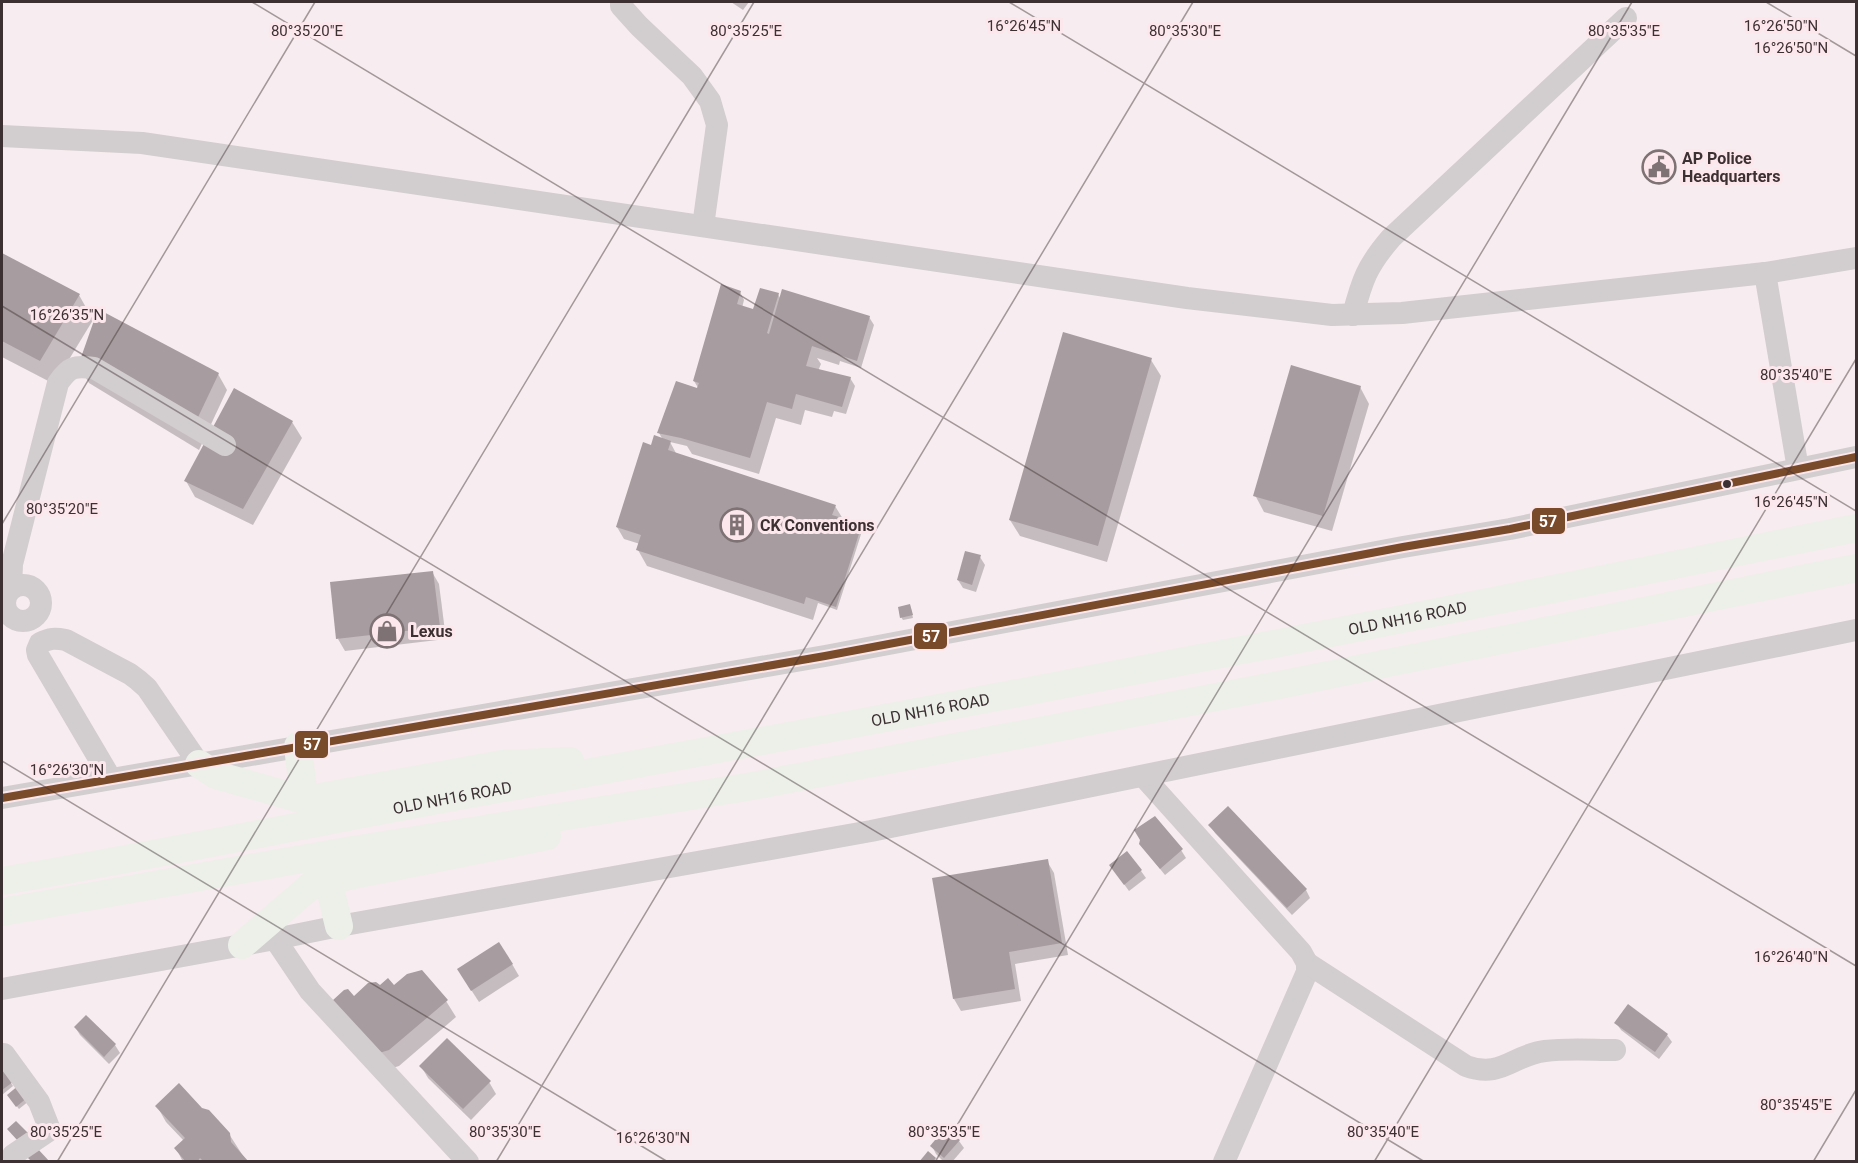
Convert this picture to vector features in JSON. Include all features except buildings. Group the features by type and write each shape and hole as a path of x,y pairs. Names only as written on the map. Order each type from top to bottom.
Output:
{"main road":[{"name":"OLD NH16 ROAD","path":"2,881 133,859 481,792 1260,648 1857,528"},
{"name":"OLD NH16 ROAD","path":"2,912 347,851 747,787 1288,683 1857,568"},
{"path":"298,746 304,800"},
{"path":"199,764 216,775 304,800 502,764 693,754"},
{"path":"242,945 314,883 526,842 747,787"},
{"path":"328,880 339,926"}],"street":[{"path":"621,2 621,6 639,26 693,75 710,101 717,125 703,226"},
{"path":"1353,315 1362,279 1376,255 1390,238 1626,18"},
{"path":"2,136 142,143 1187,298 1332,315 1402,313 1765,273 1857,258"},
{"path":"1765,273 1798,470"},
{"path":"111,779 38,655 40,643 28,621 37,614 39,594 33,588 25,585 11,589 14,552 58,383 67,370 78,366 94,368 225,445"},
{"path":"2,798 836,654 1403,547 1510,529 1857,458"},
{"path":"2,989 871,831 1857,630"},
{"path":"40,643 55,638 66,640 130,674 147,688 199,764"},
{"path":"1143,776 1301,952 1307,963 1466,1066 1478,1071 1491,1071 1529,1055 1545,1051 1615,1050"},
{"path":"274,939 310,991 468,1161"},
{"path":"1224,1161 1307,972 1307,963"},
{"path":"4,1054 39,1102 50,1130 11,1153"}],"transit line":[{"name":"57","path":"2,798 825,656 1403,547 1510,529 1856,457"}],"place":[{"name":"AP Police Headquarters","path":"1659,167"},
{"name":"CK Conventions","path":"737,525"},
{"name":"Lexus","path":"387,631"}]}
